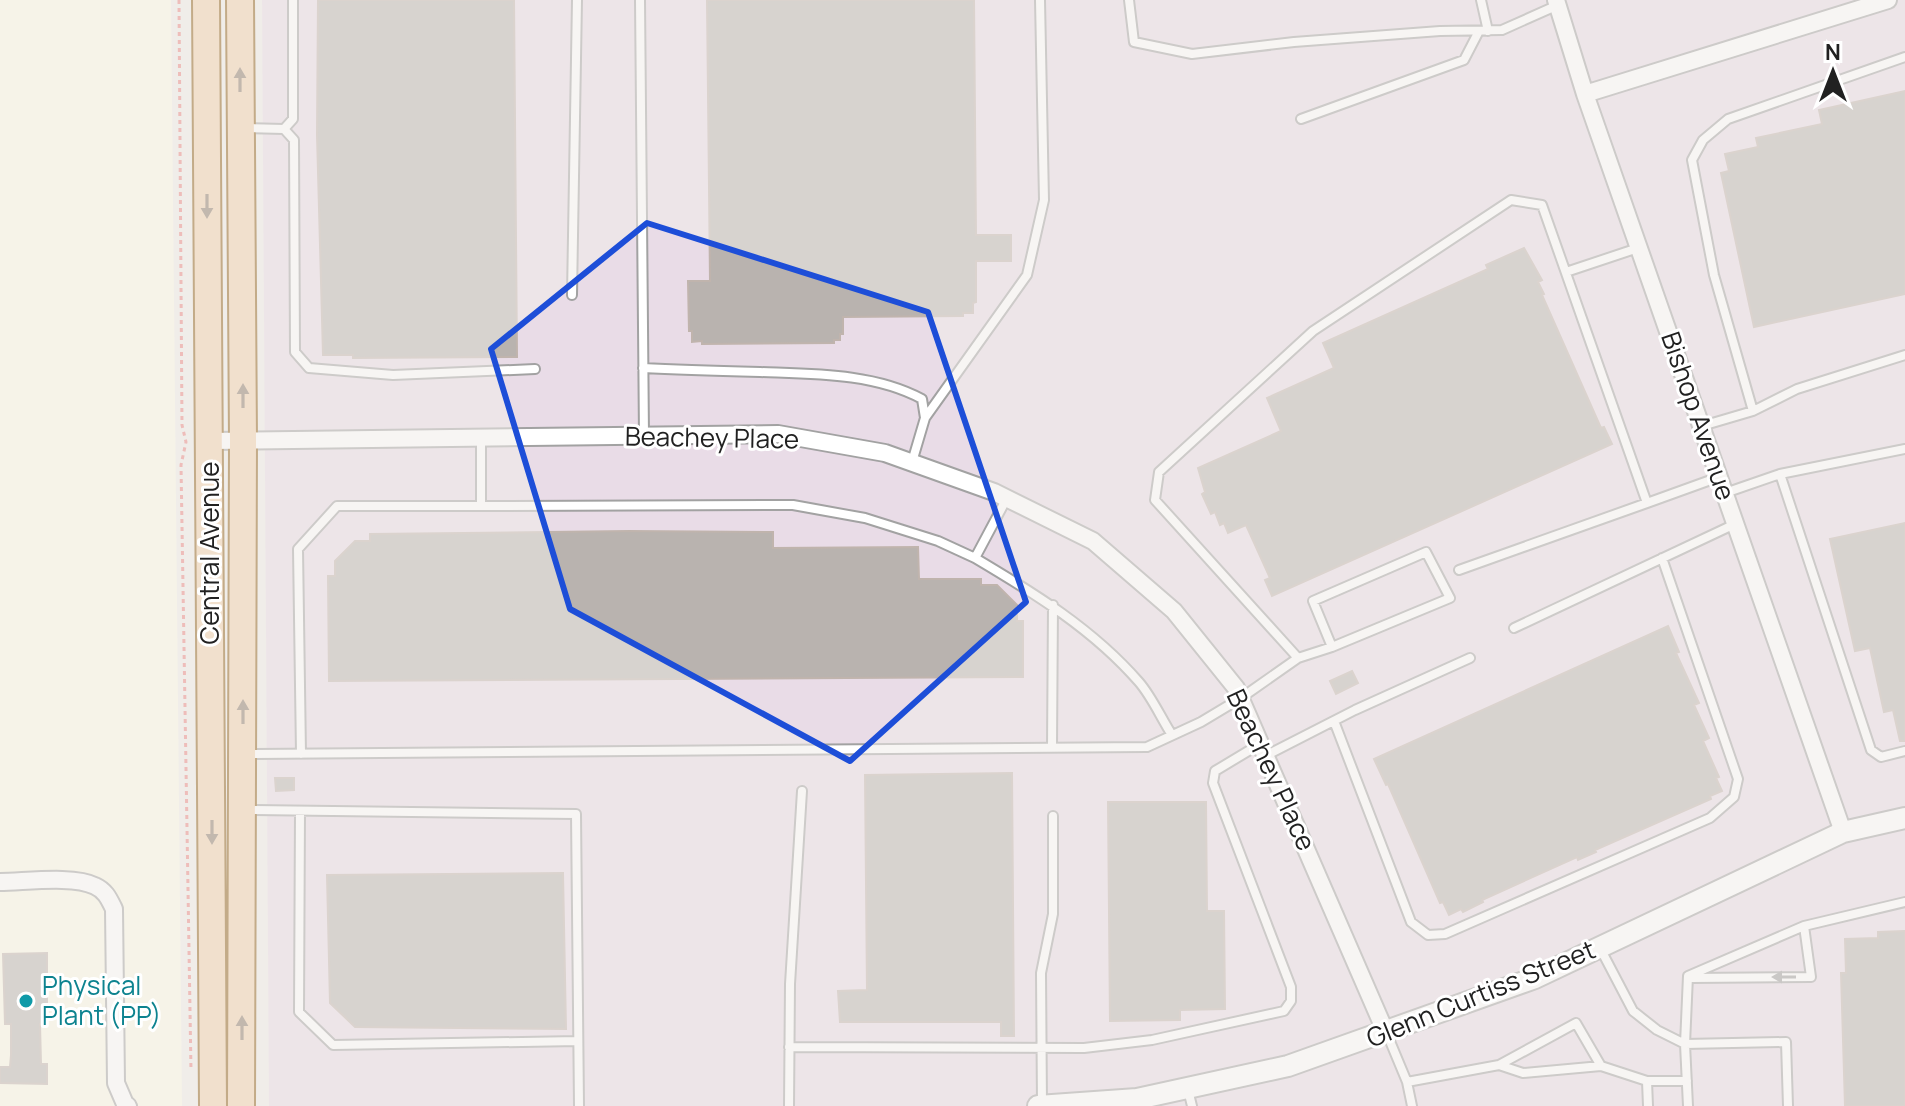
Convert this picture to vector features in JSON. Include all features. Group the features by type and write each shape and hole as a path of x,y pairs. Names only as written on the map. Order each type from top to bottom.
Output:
{"main road":[{"name":"Central Avenue","path":"206,0 213,1106"},
{"name":"Central Avenue","path":"240,0 243,441 241,1106"},
{"path":"207,128 241,128"},
{"path":"211,754 243,754"}],"street":[{"path":"1585,94 1888,0"},
{"name":"Bishop Avenue","path":"1557,2 1585,94 1843,832"},
{"name":"Beachey Place","path":"209,441 778,434 885,453 1007,498 1093,541 1174,611 1236,688 1386,1033"},
{"name":"Glenn Curtiss Street","path":"1040,1106 1190,1098 1288,1066 1535,978 1843,832 1905,818"},
{"path":"0,882 69,881 92,884 108,895 114,909 116,1083 128,1106"}],"lane":[{"path":"284,129 293,119 293,0"},
{"path":"572,295 577,0"},
{"path":"640,0 644,435"},
{"path":"912,463 925,418 1027,275 1044,200 1040,0"},
{"path":"1129,0 1134,42 1192,54 1294,42 1502,30 1557,2"},
{"path":"1301,119 1464,60 1483,31 1481,0"},
{"path":"1753,411 1714,275 1692,160 1703,140 1728,119 1905,57"},
{"path":"241,128 284,129 294,140 295,352 309,368 393,375 535,369"},
{"path":"1298,658 1155,500 1159,472 1313,331 1511,200 1542,205 1647,503"},
{"path":"1566,272 1639,247"},
{"path":"1702,426 1753,411 1797,389 1905,355"},
{"path":"643,368 820,374 872,382 906,390 922,399 925,418"},
{"path":"481,438 481,506"},
{"path":"1459,570 1647,503 1905,449"},
{"path":"1780,474 1871,750 1881,757 1905,751"},
{"path":"975,558 1007,498"},
{"path":"301,754 298,549 337,506 793,505 865,518 938,541 975,558 1053,605 1092,636 1140,683 1172,735"},
{"path":"1514,628 1736,524"},
{"path":"243,754 1147,747 1201,722 1298,658 1332,647 1450,598 1426,552 1313,601 1332,647"},
{"path":"1334,721 1411,922 1428,935 1445,934 1710,818 1734,797 1738,779 1662,558"},
{"path":"1052,747 1053,605"},
{"path":"789,1047 1084,1048 1152,1040 1284,1011 1291,1001 1291,987 1213,783 1215,771 1334,721 1470,658"},
{"path":"789,1106 790,984 802,791"},
{"path":"243,810 576,814 579,1106"},
{"path":"300,811 299,1012 333,1045 578,1041"},
{"path":"1040,1106 1041,973 1053,914 1053,816"},
{"path":"1688,978 1804,926 1905,902"},
{"path":"1688,978 1811,977 1804,926"},
{"path":"1600,947 1633,1011 1657,1030 1685,1044 1786,1042 1788,1106"},
{"path":"1688,978 1685,1044 1688,1106"},
{"path":"1407,1082 1499,1065 1576,1023 1601,1066"},
{"path":"1386,1033 1407,1082 1412,1106"},
{"path":"1499,1065 1523,1073 1601,1066 1647,1081 1687,1081"},
{"path":"1647,1081 1648,1106"}],"path":[{"path":"179,0 182,425 186,442 181,465 191,1083"}],"highlighted area":[{"path":"647,223 928,312 1026,602 850,761 570,609 491,349"}],"shaded area":[{"path":"0,0 171,0 182,1106 0,1106"},
{"path":"262,0 1905,0 1905,1106 269,1106"}],"building":[{"path":"318,0 514,0 517,357 353,358 353,355 323,355 317,135"},
{"path":"707,0 974,0 976,235 1011,235 1011,261 976,261 973,313 963,313 963,316 843,317 843,334 834,343 692,342 688,281 710,281"},
{"path":"1905,91 1905,294 1754,327 1721,173 1729,171 1725,154 1758,147 1756,138 1822,124 1819,110"},
{"path":"1524,248 1542,280 1538,282 1542,295 1601,428 1604,427 1612,444 1272,596 1265,580 1270,578 1246,525 1228,533 1224,523 1220,525 1202,494 1205,492 1198,468 1281,431 1267,398 1334,368 1323,343 1488,269 1486,265"},
{"path":"1905,523 1905,741 1900,741 1893,710 1884,712 1870,648 1855,651 1830,539"},
{"path":"773,532 773,548 918,547 919,579 981,579 981,585 997,585 1017,605 1017,621 1023,621 1023,677 329,681 328,576 335,576 335,561 355,541 370,541 370,534"},
{"path":"1668,626 1679,652 1676,653 1699,703 1694,705 1709,738 1703,741 1722,791 1710,796 1711,799 1596,852 1578,860 1577,857 1482,900 1463,912 1461,909 1449,915 1443,902 1440,903 1374,759"},
{"path":"1352,671 1358,683 1336,694 1330,681"},
{"path":"1012,773 1014,1036 1001,1036 1001,1022 840,1022 838,991 867,990 865,775"},
{"path":"275,778 294,778 294,790 276,791"},
{"path":"1108,802 1206,802 1207,911 1224,911 1225,1009 1180,1010 1180,1020 1110,1021"},
{"path":"563,873 566,1029 355,1027 330,1003 327,875"},
{"path":"1905,931 1905,1106 1845,1106 1841,973 1846,973 1845,939 1878,938 1878,932"},
{"path":"47,953 47,1024 40,1024 41,1064 47,1064 47,1084 0,1083 0,1067 10,1067 11,1055 11,1024 5,1024 3,954"}],"place":[{"name":"Physical Plant (PP)","path":"26,1001"}]}
